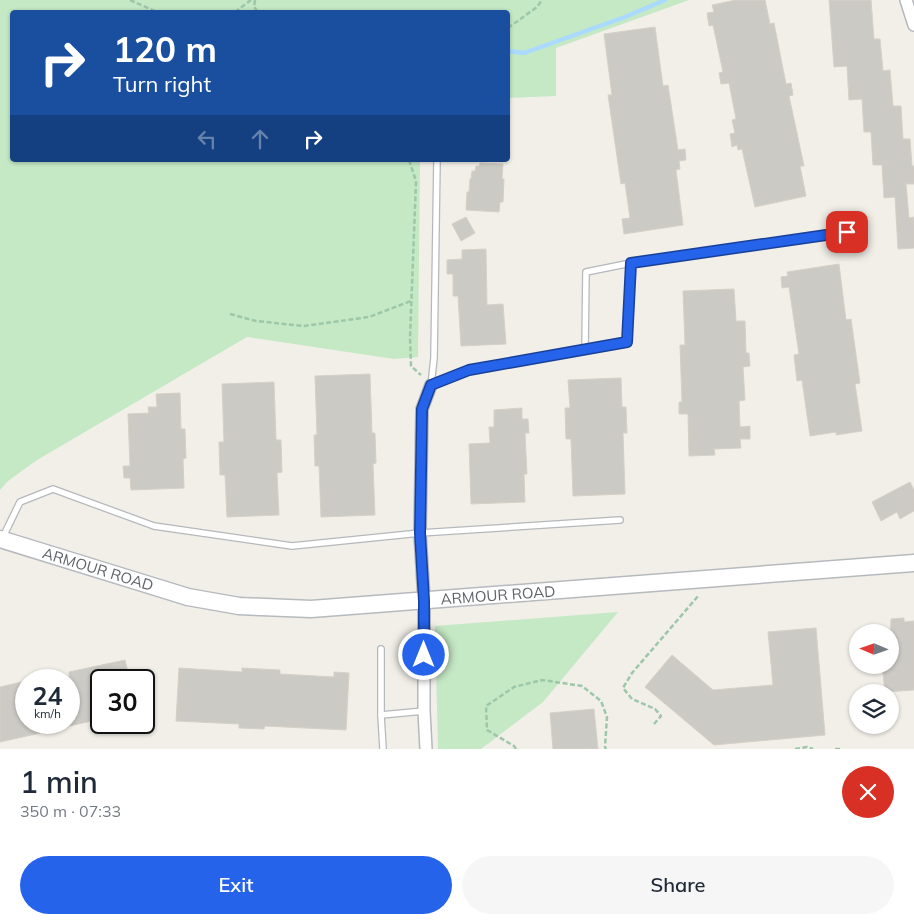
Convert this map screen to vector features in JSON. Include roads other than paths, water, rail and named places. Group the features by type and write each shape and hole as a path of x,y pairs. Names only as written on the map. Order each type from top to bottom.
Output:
{"main road":[{"name":"ARMOUR ROAD","path":"1,540 188,597 239,606 311,610 914,563"}],"street":[{"path":"906,0 914,25"},
{"path":"426,749 424,601 420,533 422,409 431,385"}],"lane":[{"path":"437,162 434,358 431,385 469,370 627,342 631,263"},
{"path":"585,349 586,272 631,263 847,232"},
{"path":"1,540 20,502 54,489 154,526 292,546 420,533 620,520"},
{"path":"382,649 381,715 383,749"},
{"path":"381,715 424,711"}],"waterway":[{"path":"510,51 524,53 625,17 665,0"}]}
